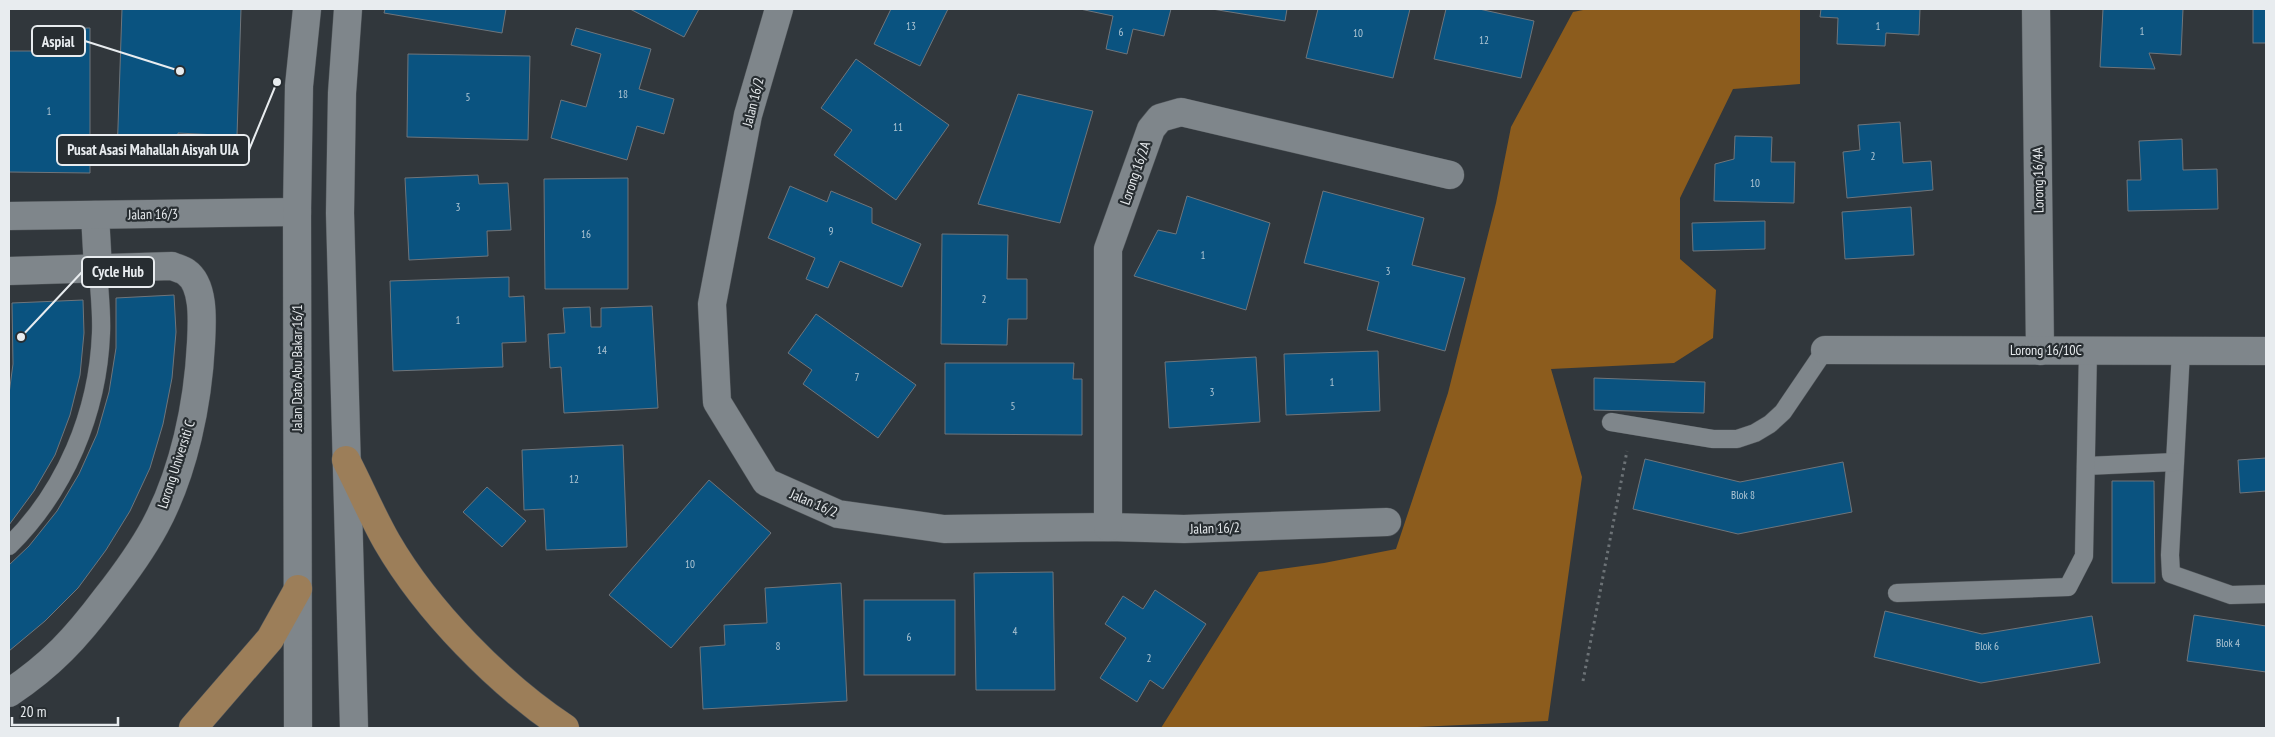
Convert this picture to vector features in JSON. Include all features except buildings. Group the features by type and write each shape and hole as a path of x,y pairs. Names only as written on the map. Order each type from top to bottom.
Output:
{"main road":[{"path":"346,460 387,542 425,597 482,659 534,708 565,728"},
{"path":"193,728 270,639 298,589"}],"street":[{"name":"Jalan Dato Abu Bakar 16/1","path":"298,728 297,212 299,86 307,9"},
{"path":"348,9 342,92 340,213 354,728"},
{"name":"Jalan 16/2","path":"779,9 748,115 712,304 717,402 766,482 838,514 944,529 1108,527 1184,529 1387,522"},
{"name":"Lorong 16/4A","path":"2036,9 2040,351"},
{"name":"Lorong 16/2A","path":"1108,527 1108,249 1151,129 1160,118 1181,112 1450,175"},
{"name":"Jalan 16/3","path":"9,216 297,212"},
{"path":"95,215 98,268"},
{"name":"Lorong Universiti C","path":"9,271 172,266 186,271 193,279 199,294 202,329 199,382 190,430 175,477 156,524 131,566 67,647 9,693"},
{"name":"Lorong 16/10C","path":"1826,350 2266,351"}],"lane":[{"path":"9,546 50,498 70,460 86,422 97,376 101,333 98,268"},
{"path":"1611,422 1714,439 1737,439 1755,433 1770,424 1783,412 1826,350"},
{"path":"1897,593 2068,587 2084,556 2088,350"},
{"path":"2182,351 2175,462 2171,574 2231,595 2266,594"},
{"path":"2086,466 2175,462"}],"path":[{"path":"1583,681 1631,425"}],"shaded area":[{"path":"1588,9 1800,9 1800,84 1733,89 1680,198 1680,259 1716,290 1713,338 1674,363 1551,369 1582,477 1548,721 1396,728 1161,728 1259,572 1324,563 1396,549 1448,393 1496,203 1511,127 1573,12"}],"place":[{"name":"Aspial","path":"180,71"},
{"name":"Pusat Asasi Mahallah Aisyah UIA","path":"277,82"},
{"name":"Cycle Hub","path":"21,337"}]}
